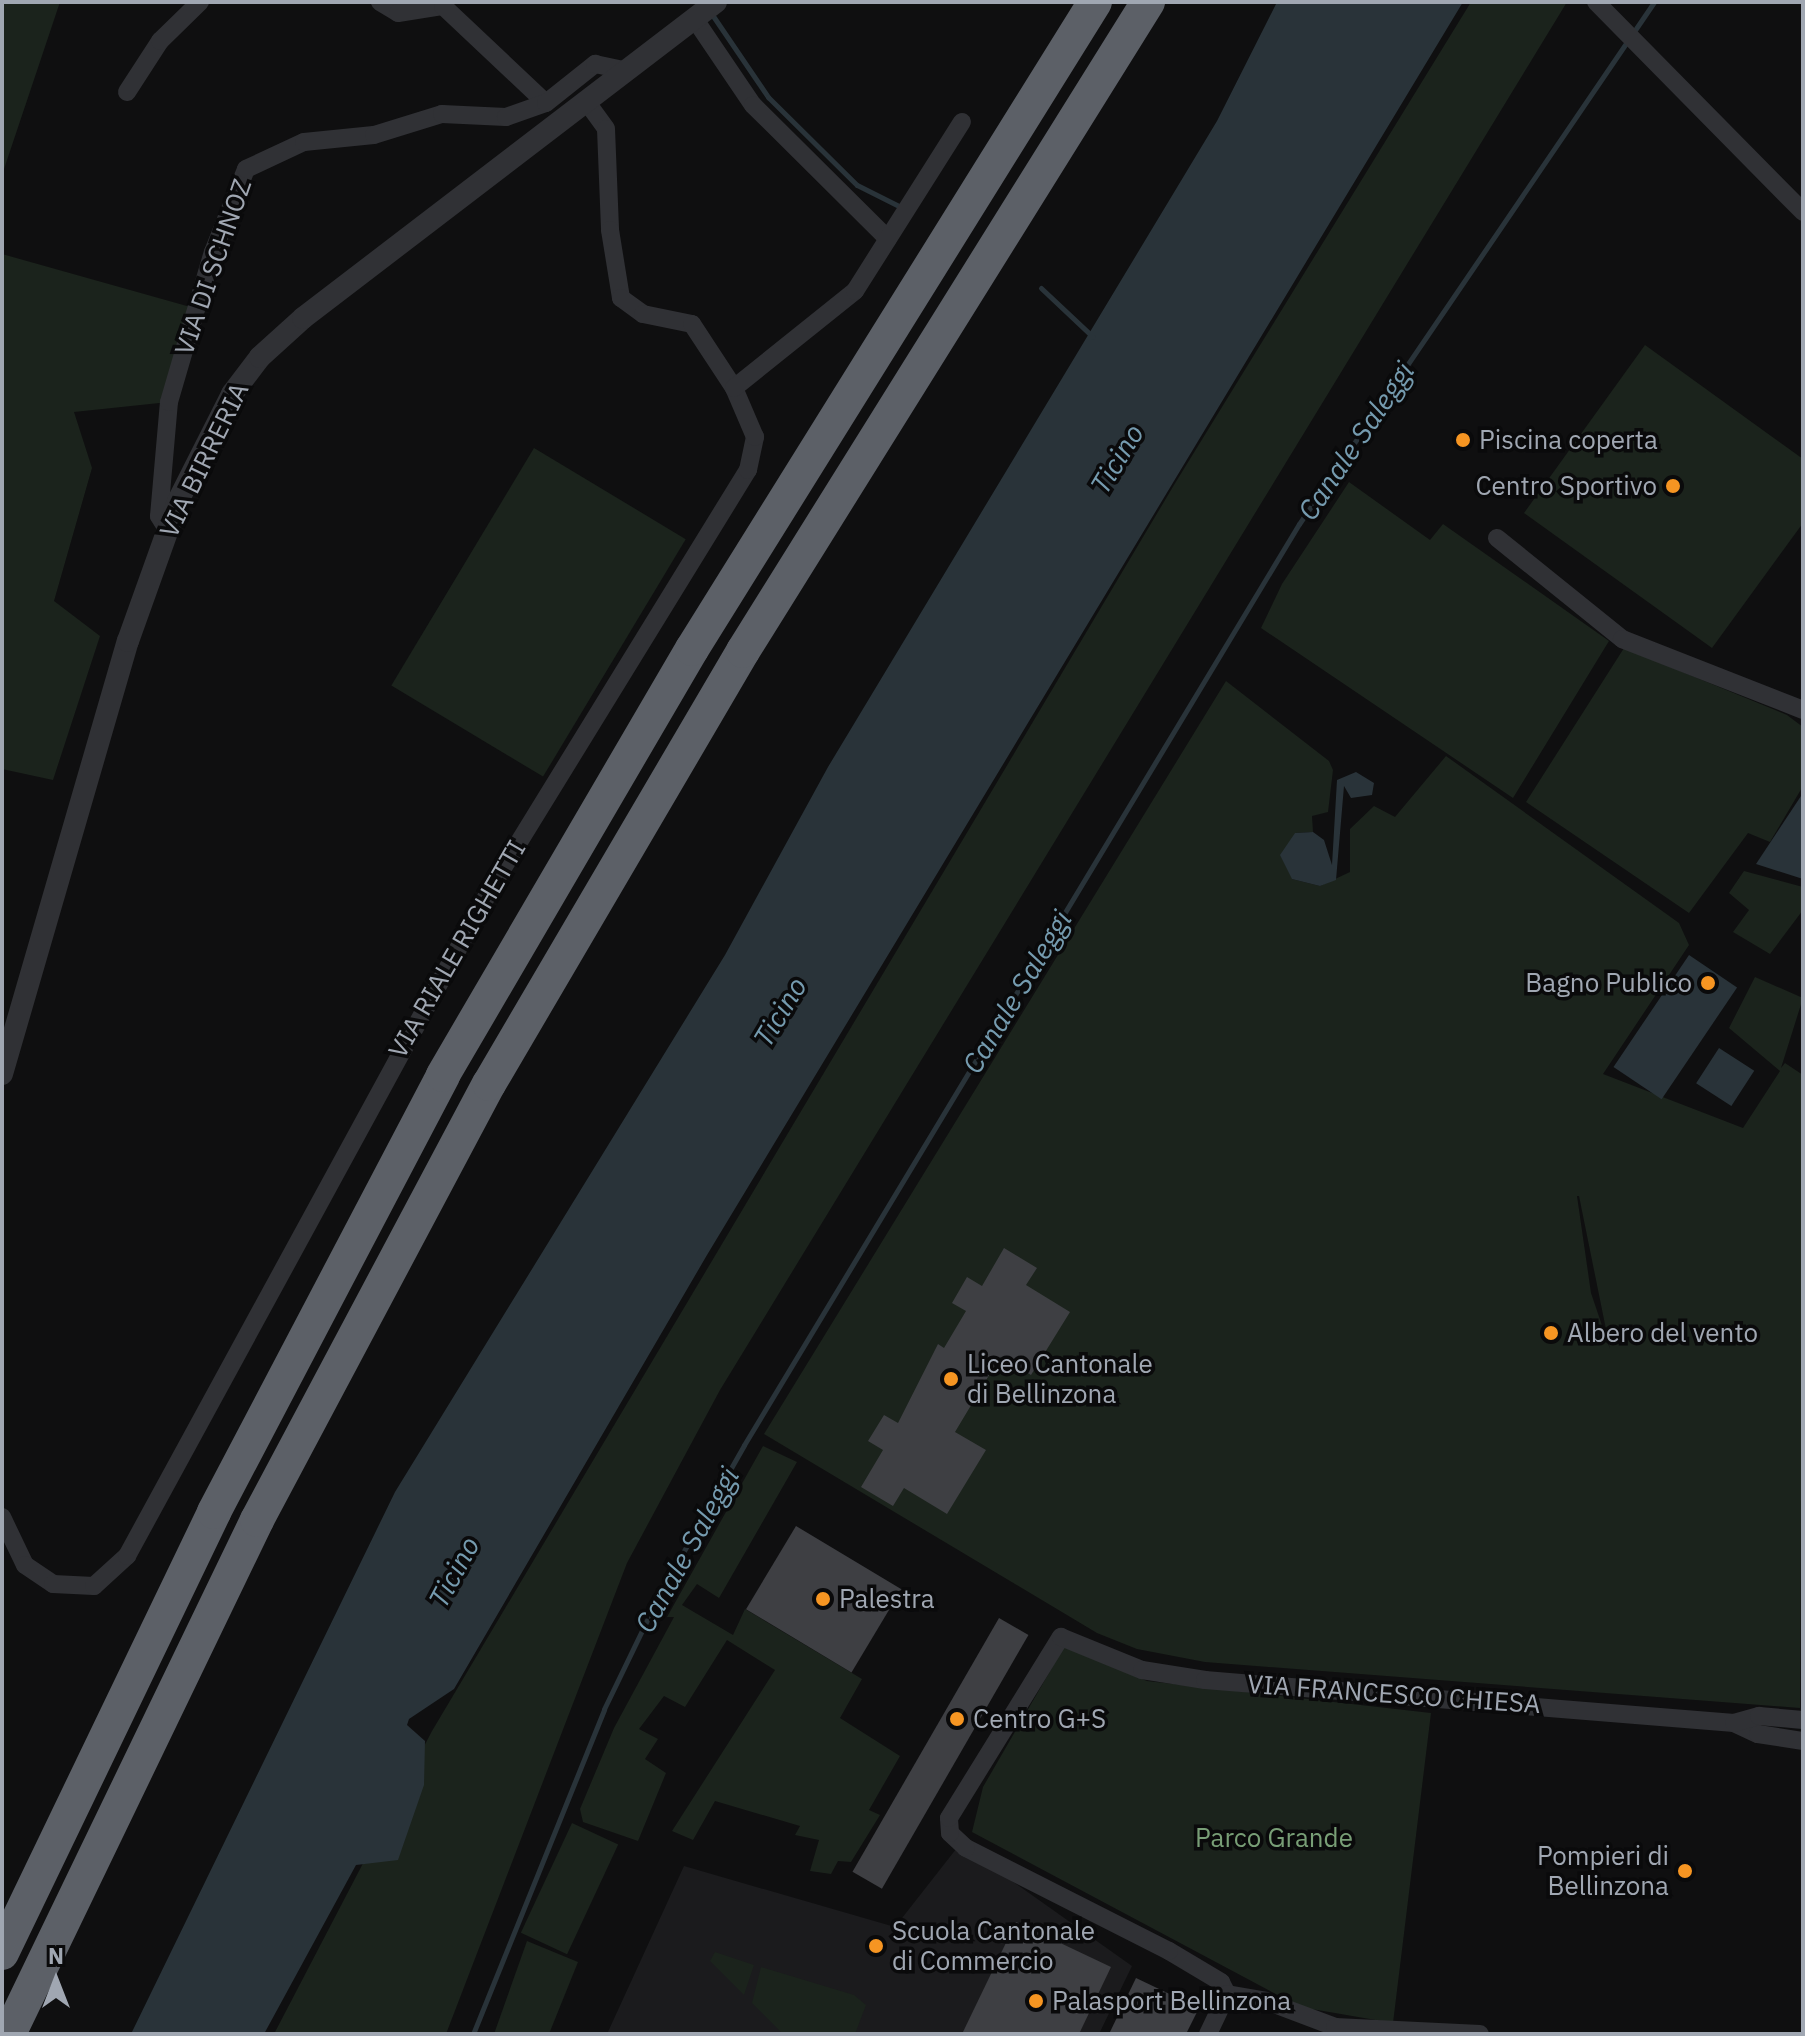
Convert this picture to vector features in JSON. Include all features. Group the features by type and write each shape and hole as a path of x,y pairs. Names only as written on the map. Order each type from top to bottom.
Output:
{"highway":[{"path":"2,1953 240,1459 443,1075 692,649 1095,2"},
{"path":"9,2034 257,1520 489,1084 751,639 1148,2"}],"street":[{"path":"127,92 160,41 200,2"},
{"path":"380,2 398,13 443,6 546,103 595,64 623,70"},
{"path":"1596,2 1803,212"},
{"path":"704,11 753,105 888,239"},
{"name":"VIA BIRRERIA","path":"2,1074 113,688 167,529 219,417 268,349 623,70 704,11"},
{"name":"VIA RIALE RIGHETTI","path":"2,1517 20,1558 53,1584 94,1586 127,1556 495,881 748,470 755,437 734,388 692,324 643,314 621,298 610,230 606,129 586,101"},
{"name":"VIA DI SCHNOZ","path":"167,529 159,516 169,402 208,266 246,169 304,142 374,135 442,114 498,119 546,103"},
{"path":"734,388 855,291 962,122"},
{"path":"1497,538 1622,639 1803,710"},
{"name":"VIA FRANCESCO CHIESA","path":"1227,1994 1221,1982 1169,1951 966,1848 950,1833 949,1818 1061,1637 1167,1676 1734,1723 1758,1734 1803,1741"},
{"name":"VIA FRANCESCO CHIESA","path":"1734,1723 1759,1716 1803,1720"},
{"path":"1208,2034 1227,1994 1266,2001 1335,2027 1480,2034"}],"shaded area":[{"name":"Scuola Cantonale di Commercio","path":"960,1844 1132,1966 1099,2034 607,2034 684,1866 895,1927"}],"green space":[{"path":"2,2 60,2 2,175"},
{"path":"1471,2 1567,2 720,1390 627,1563 446,2034 274,2034 432,1731 1174,485"},
{"path":"2,254 194,308 169,402 74,412 92,468 54,601 100,636 53,780 2,769"},
{"name":"Centro Sportivo","path":"1645,345 1803,459 1803,523 1712,648 1524,513"},
{"path":"534,448 686,539 543,777 391,685"},
{"path":"1349,482 1430,540 1443,524 1609,641 1513,798 1261,628 1282,584"},
{"path":"1624,648 1787,715 1803,727 1803,786 1770,842 1748,833 1689,913 1526,802"},
{"path":"1226,681 1329,761 1333,770 1328,812 1312,816 1313,832 1295,833 1292,879 1320,886 1350,872 1350,829 1374,806 1395,817 1446,756 1679,923 1689,945 1603,1074 1743,1128 1780,1071 1729,1028 1755,977 1803,998 1781,1068 1785,1063 1803,1075 1800,1708 1205,1662 1137,1649 1097,1633 764,1434","holes":["1579,1196 1610,1349 1591,1293"]},
{"path":"1744,871 1803,887 1803,910 1770,954 1733,932 1749,910 1729,893"},
{"path":"763,1446 797,1462 719,1598 697,1584 682,1605 733,1635 745,1609 862,1679 840,1718 900,1756 869,1810 880,1815 851,1862 838,1861 831,1874 810,1871 819,1840 795,1835 800,1826 715,1801 693,1840 672,1831 775,1670 727,1640 685,1707 664,1696 639,1729 658,1739 645,1759 666,1773 638,1841 583,1822 580,1809 614,1728 674,1617 667,1617"},
{"name":"Parco Grande","path":"1064,1647 1147,1681 1431,1713 1393,2023 1300,2007 972,1832 983,1787"},
{"path":"572,1823 618,1845 567,1954 521,1933"},
{"path":"527,1941 578,1962 549,2034 494,2034"},
{"path":"715,1952 754,1965 744,1995 710,1961"},
{"path":"761,1967 854,1995 866,2005 855,2034 783,2034 752,2003"}],"water":[{"name":"Ticino","path":"1277,2 1463,2 707,1255 454,1689 409,1719 407,1725 425,1741 424,1785 398,1860 356,1865 264,2034 131,2034 395,1492 725,955 828,767 1217,121"},
{"path":"1356,772 1374,783 1372,795 1351,798 1344,786 1336,880 1320,886 1292,879 1280,855 1295,833 1313,832 1324,840 1332,865 1337,780"},
{"path":"1803,793 1803,879 1756,864"},
{"path":"1689,955 1737,987 1662,1099 1614,1067"},
{"path":"1719,1048 1754,1071 1731,1106 1696,1083"}],"building":[{"name":"Liceo Cantonale di Bellinzona","path":"1004,1248 1037,1268 1026,1285 1070,1312 1031,1375 1000,1357 955,1432 986,1450 947,1514 904,1488 893,1506 861,1487 883,1450 868,1441 884,1415 898,1423 938,1344 944,1348 966,1311 952,1303 967,1277 982,1286"},
{"name":"Palestra","path":"796,1526 901,1589 851,1672 746,1609"},
{"name":"Centro G+S","path":"999,1618 1028,1635 882,1889 852,1872"},
{"name":"Palasport Bellinzona","path":"1016,1922 1111,1967 1079,2034 962,2034"},
{"path":"1136,1978 1199,2008 1186,2034 1109,2034"}],"waterway":[{"name":"Canale Saleggi","path":"473,2034 604,1709 660,1593 744,1445 1299,524 1654,2"},
{"path":"711,13 768,97 857,185 901,207"},
{"path":"1041,288 1093,337"}],"place":[{"name":"Piscina coperta","path":"1463,440"},
{"name":"Centro Sportivo","path":"1673,486"},
{"name":"Bagno Publico","path":"1708,983"},
{"name":"Albero del vento","path":"1551,1333"},
{"name":"Liceo Cantonale di Bellinzona","path":"951,1379"},
{"name":"Palestra","path":"823,1599"},
{"name":"Centro G+S","path":"957,1719"},
{"name":"Pompieri di Bellinzona","path":"1685,1871"},
{"name":"Scuola Cantonale di Commercio","path":"876,1946"},
{"name":"Palasport Bellinzona","path":"1036,2001"}]}
